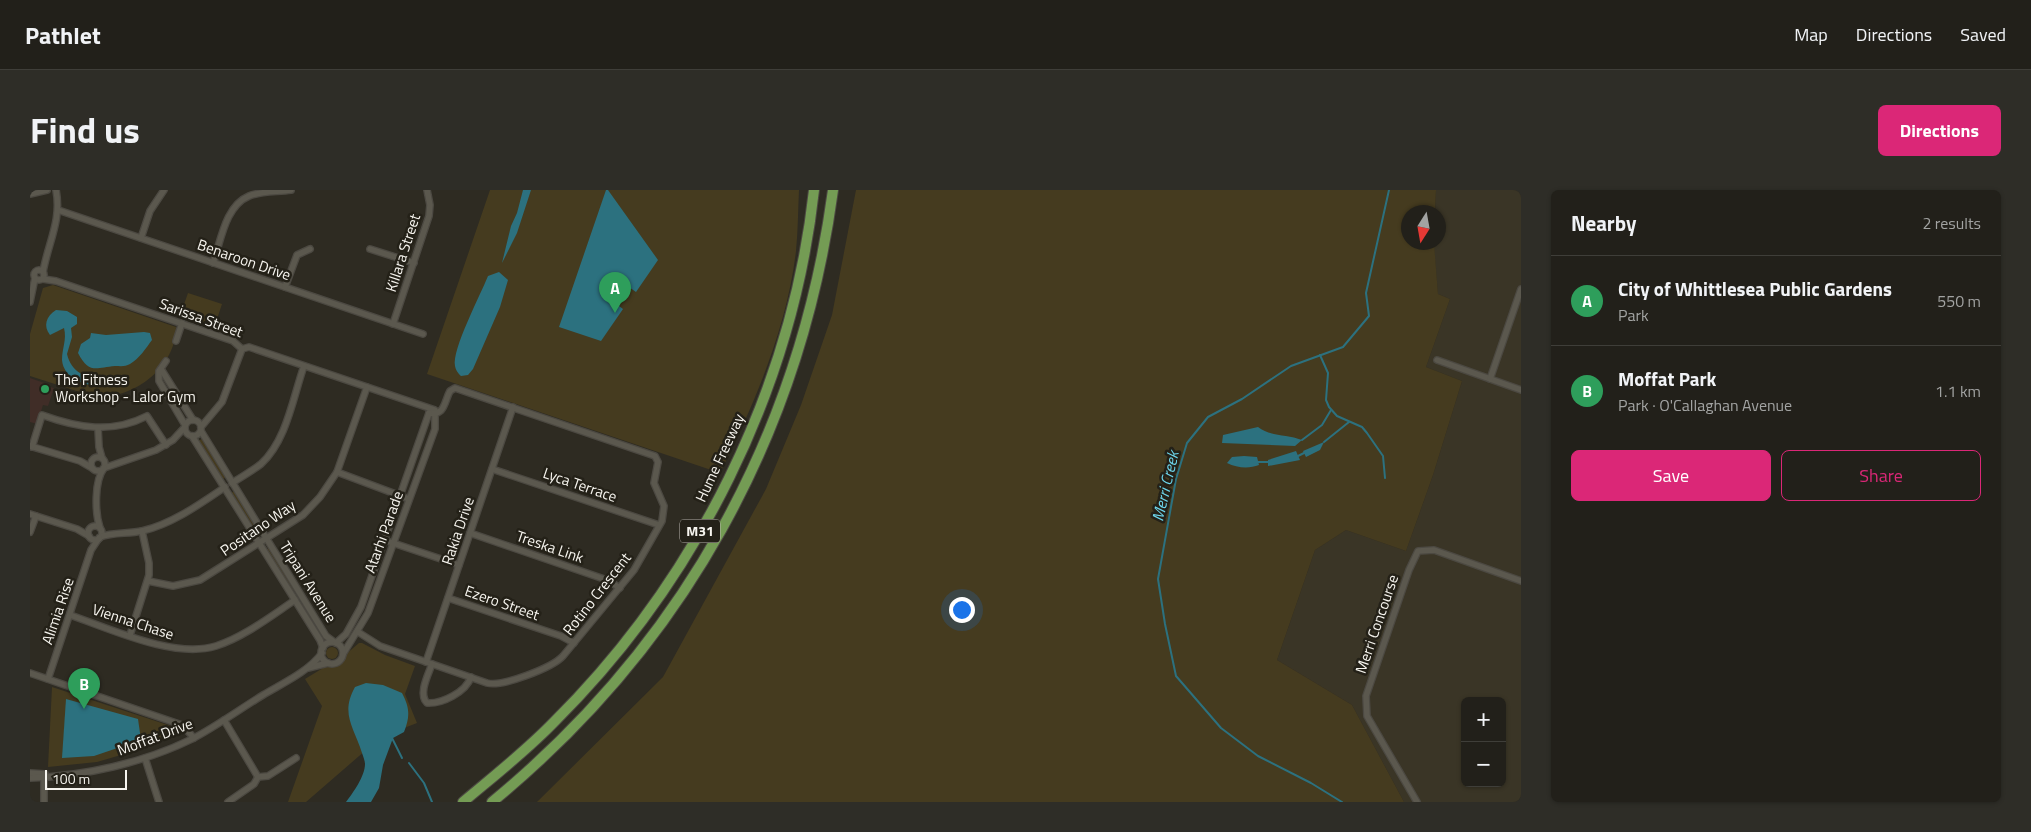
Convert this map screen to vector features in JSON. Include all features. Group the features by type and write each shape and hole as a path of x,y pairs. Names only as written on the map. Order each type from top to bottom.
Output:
{"highway":[{"name":"Hume Freeway","path":"463,802 553,723 600,672 625,642 667,585 708,519 743,448 773,373 794,299 809,229 814,190"},
{"name":"M31","path":"492,802 558,743 625,672 691,582 732,513 766,442 791,377 821,264 833,190"}],"street":[{"path":"30,194 47,190"},
{"path":"30,302 37,274 45,259 56,228 58,210 56,190"},
{"path":"141,238 150,211 164,190"},
{"path":"213,263 234,207 248,196 291,190"},
{"name":"Killara Street","path":"393,324 429,216 430,205 427,190"},
{"name":"Benaroon Drive","path":"58,210 422,334"},
{"path":"285,287 297,255 310,249"},
{"path":"370,249 414,263"},
{"name":"Sarissa Street","path":"37,274 234,342 242,349 249,347 409,401 434,412"},
{"path":"1490,379 1521,289"},
{"path":"176,341 182,323"},
{"path":"173,440 191,436 198,425 211,416 222,402 242,349"},
{"path":"1436,360 1521,390"},
{"path":"166,361 158,373 159,381 185,427"},
{"path":"232,483 261,463 273,450 282,432 304,366"},
{"name":"Tripani Avenue","path":"161,369 198,425 266,540 326,636 335,643"},
{"name":"Positano Way","path":"148,581 173,586 194,582 260,544 302,515 320,497 337,472 367,387"},
{"name":"Rotino Crescent","path":"358,632 380,646 471,678 491,684 502,684 558,661 620,588 638,563 659,526 664,510 655,488 654,478 658,462 656,457 453,388 445,403 434,412"},
{"path":"409,401 411,394"},
{"name":"Rakia Drive","path":"471,678 469,685 462,692 427,703 423,698 429,663 448,598 513,407"},
{"name":"Atarhi Parade","path":"335,643 346,634 358,614 434,412"},
{"name":"Atarhi Parade","path":"343,654 368,613 435,428 434,412"},
{"path":"166,445 147,416 123,425 98,428 73,425 42,415 31,446 80,462 100,471 116,462 140,457 166,445 185,427 198,425"},
{"name":"Tripani Avenue","path":"185,427 225,487 320,640 322,650"},
{"path":"98,428 99,447 104,468 98,482"},
{"path":"99,447 94,458 93,469 98,482 100,538"},
{"path":"80,462 94,458 103,458 116,462"},
{"name":"Lyca Terrace","path":"492,469 659,526"},
{"path":"337,472 409,499"},
{"path":"30,532 33,515 77,529 95,540 112,534 142,531 168,522 225,487"},
{"path":"91,527 98,516"},
{"name":"Alimia Rise","path":"91,527 89,537 91,550"},
{"path":"77,529 100,528 112,534"},
{"path":"130,635 148,581 149,563 142,531"},
{"name":"Treska Link","path":"470,533 607,580 620,588"},
{"name":"Alimia Rise","path":"48,679 91,550 100,538"},
{"path":"385,540 459,565"},
{"name":"Merri Concourse","path":"1417,802 1367,716 1366,696 1408,570 1418,551 1434,550 1521,581"},
{"name":"Ezero Street","path":"448,598 561,636 574,644"},
{"name":"Vienna Chase","path":"70,615 176,649 206,649 235,638 295,600"},
{"path":"335,643 341,647 343,654 338,662 328,663 322,650 327,644 335,643"},
{"name":"Moffat Drive","path":"304,670 322,650"},
{"name":"Moffat Drive","path":"30,778 90,771 145,758 194,738 304,670 328,663"},
{"path":"30,673 182,725 194,738"},
{"path":"224,720 258,777"},
{"path":"145,758 159,802"},
{"path":"258,777 268,776 296,758"},
{"name":"Moffat Drive","path":"30,773 44,775"},
{"path":"44,775 44,802"},
{"path":"229,802 254,784 258,777"}],"shaded area":[{"path":"490,190 799,190 796,251 785,309 757,393 720,473 427,374"},
{"path":"856,190 1436,190 1435,205 1401,205 1401,250 1435,250 1438,294 1450,299 1426,367 1462,381 1433,475 1406,551 1346,530 1315,550 1277,660 1352,705 1404,802 537,802 663,677 766,489 801,405 832,315"},
{"path":"1436,190 1521,190 1521,802 1404,802 1352,705 1277,660 1315,550 1346,530 1406,551 1433,475 1462,381 1426,367 1450,299 1438,294 1434,250 1446,250 1446,205 1435,205"},
{"path":"53,285 176,327 174,342 169,356 150,378 137,387 124,393 109,396 95,397 30,376 30,334 43,288"},
{"path":"188,293 222,304 214,328 180,316"},
{"path":"30,378 54,388 48,406 43,405 37,424 30,422"},
{"path":"202,439 226,477 223,479 198,441"},
{"path":"235,491 261,533 259,535 231,493"},
{"path":"269,548 294,589 293,590 266,550"},
{"path":"359,643 415,666 405,694 417,723 381,737 306,802 288,802 322,706 305,679 323,668 339,665 345,655"},
{"path":"330,647 334,647 338,653 334,659 330,659 326,655 326,651"},
{"path":"52,687 183,730 145,748 97,762 48,767"}],"water":[{"path":"523,190 531,190 517,233 502,263 511,226 517,213"},
{"path":"606,190 608,190 658,260 636,292 626,285 614,302 623,309 601,341 559,327"},
{"path":"499,272 508,280 500,307 473,369 468,375 461,376 455,366 455,358 462,335 488,276"},
{"path":"56,310 67,311 77,317 77,324 71,328 72,337 67,354 73,367 82,374 94,378 108,378 110,384 88,384 74,379 68,374 62,360 64,328 50,335 46,325 48,318"},
{"path":"91,333 106,335 150,333 152,340 136,359 126,366 89,367 78,353 81,344 90,338"},
{"path":"1258,427 1274,434 1302,440 1295,446 1222,443 1223,435"},
{"path":"1324,442 1320,450 1306,457 1303,451"},
{"path":"1296,451 1300,460 1268,466 1268,460"},
{"path":"1232,457 1257,457 1259,465 1243,467 1227,463"},
{"path":"366,683 383,685 402,693 408,708 407,722 404,732 393,738 383,765 379,788 371,802 346,802 361,779 365,764 350,720 349,705 355,687"},
{"path":"66,699 138,719 141,740 94,756 62,758"}],"waterway":[{"name":"Merri Creek","path":"1342,802 1311,783 1258,756 1221,728 1176,676 1158,579 1176,479 1187,443 1208,417 1242,399 1291,366 1343,347 1369,316 1366,293 1389,190"},
{"path":"1320,355 1328,373 1326,400 1329,407 1337,416 1362,427 1367,433 1383,456 1385,478"},
{"path":"1302,440 1322,425 1331,410"},
{"path":"1324,442 1349,422"},
{"path":"1298,456 1304,453"},
{"path":"1258,462 1268,462"},
{"path":"391,736 402,758"},
{"path":"409,763 424,783 432,802"}],"place":[{"name":"City of Whittlesea Public Gardens","path":"615,313"},
{"name":"The Fitness Workshop - Lalor Gym","path":"45,389"},
{"name":"Moffat Park","path":"84,709"}]}
